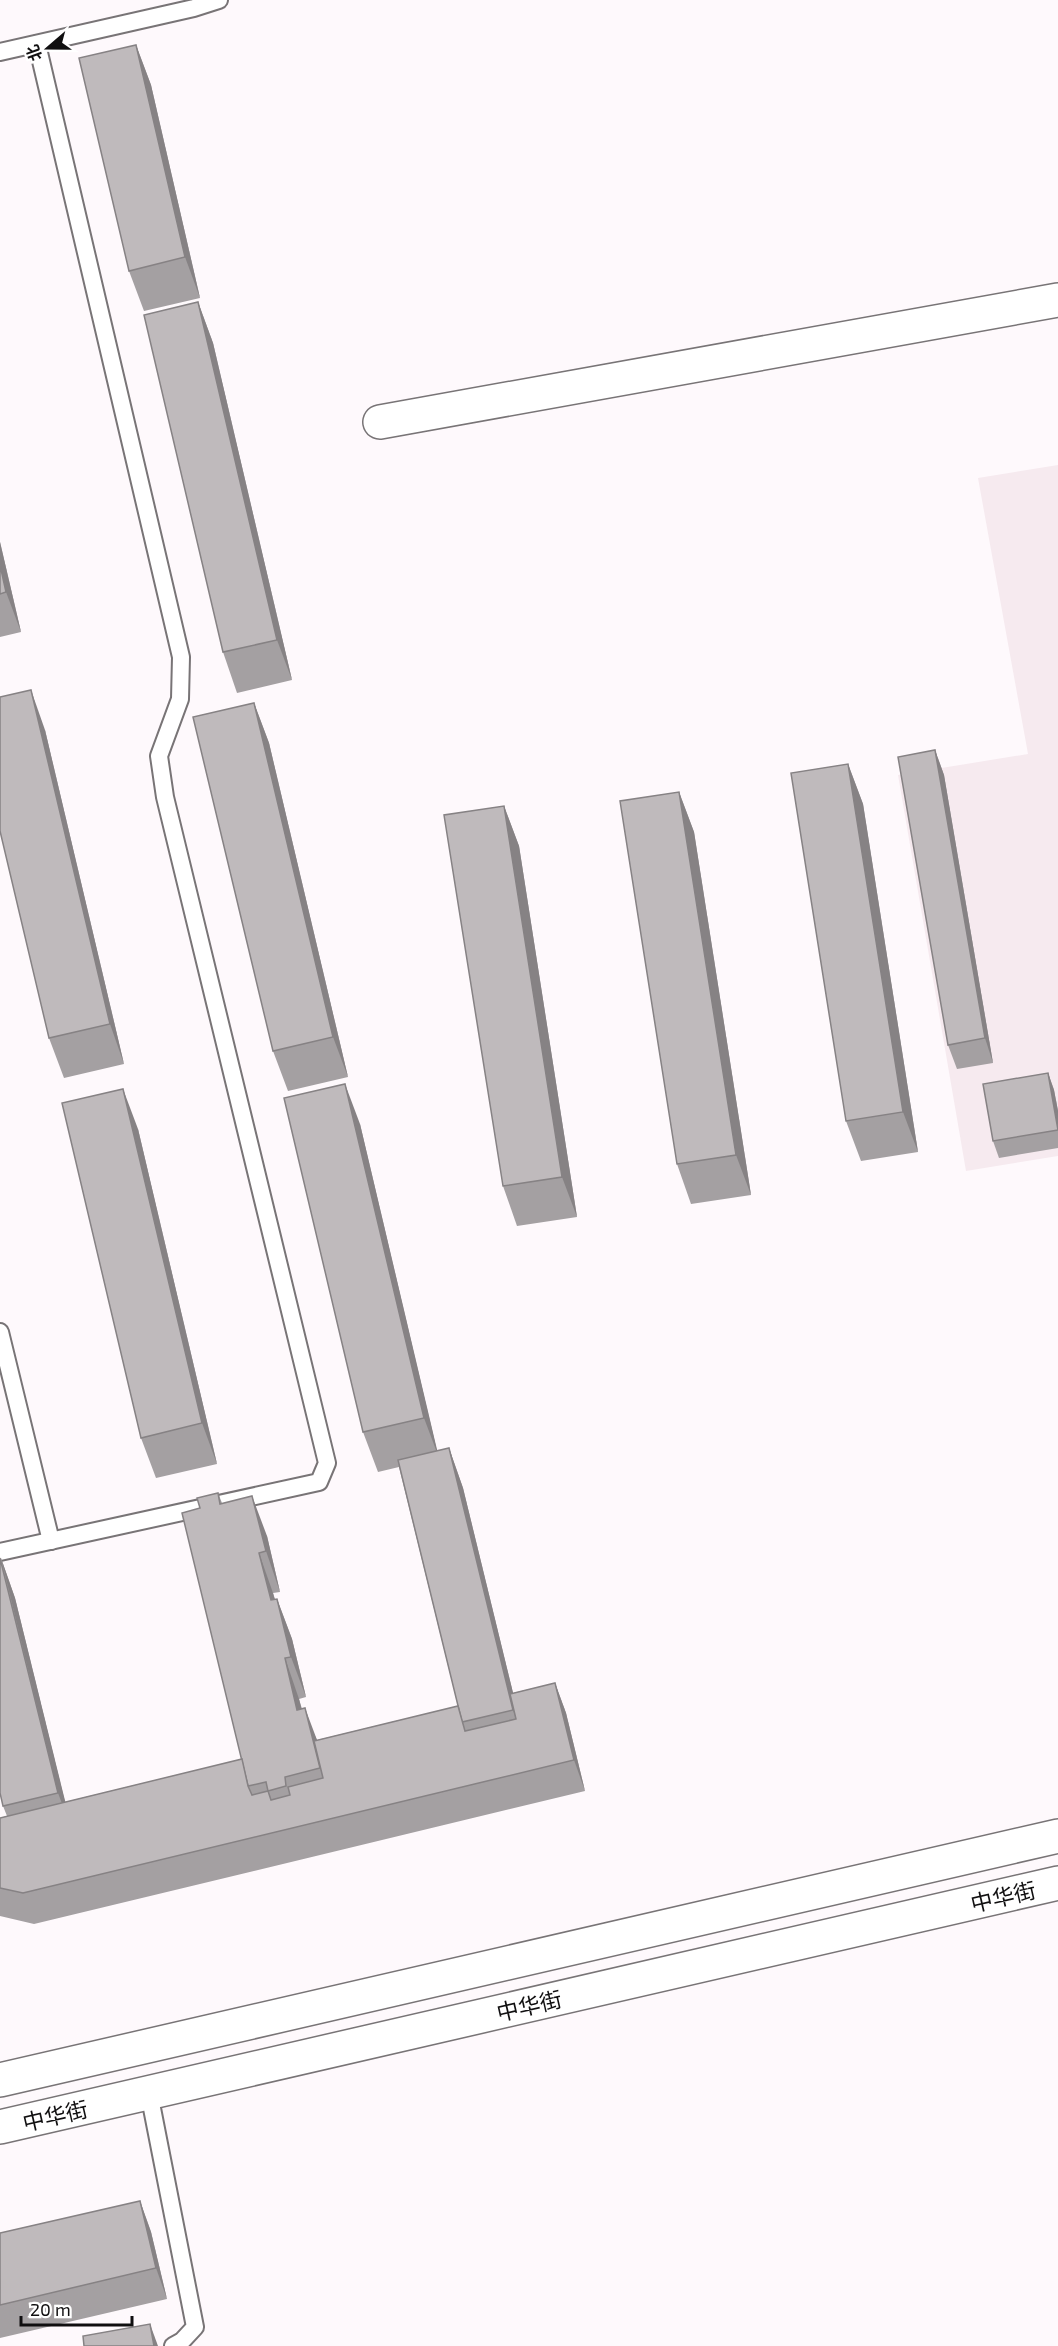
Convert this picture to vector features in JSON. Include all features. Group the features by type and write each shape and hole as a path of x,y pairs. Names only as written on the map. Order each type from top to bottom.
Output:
{"main road":[{"path":"380,422 1058,300"},
{"name":"中华街","path":"0,2080 1058,1836"},
{"name":"中华街","path":"0,2127 1058,1883"}],"lane":[{"path":"0,52 194,8 219,0"},
{"path":"0,1552 319,1482 327,1463 165,797 159,756 180,699 181,657 37,44"},
{"path":"0,1332 51,1541"},
{"path":"149,2093 195,2327 182,2341 173,2346"}],"shaded area":[{"path":"1058,465 1058,1156 966,1171 898,775 1028,754 978,478"}],"building":[{"path":"136,45 185,257 129,271 79,58"},
{"path":"198,302 277,640 223,652 144,315"},
{"path":"0,565 6,592 0,594"},
{"path":"31,690 110,1024 49,1038 0,831 0,697"},
{"path":"254,703 333,1037 273,1051 193,717"},
{"path":"935,750 985,1038 948,1045 898,757"},
{"path":"848,764 903,1112 846,1121 791,773"},
{"path":"679,792 736,1155 677,1164 620,801"},
{"path":"504,806 562,1177 503,1186 444,815"},
{"path":"1048,1073 1058,1130 993,1141 983,1084"},
{"path":"345,1084 424,1418 363,1432 284,1098"},
{"path":"123,1089 202,1423 141,1438 62,1103"},
{"path":"449,1448 513,1710 462,1722 398,1460"},
{"path":"218,1493 220,1504 252,1496 266,1551 259,1553 271,1600 277,1599 291,1657 285,1658 297,1710 305,1708 320,1768 285,1777 286,1786 268,1791 266,1782 248,1786 182,1513 200,1508 197,1498"},
{"path":"0,1558 58,1793 3,1806 0,1793"},
{"path":"555,1683 574,1760 23,1893 0,1888 0,1818 242,1759 252,1795 268,1791 271,1800 290,1795 288,1787 323,1778 314,1741 458,1706 465,1731 516,1719 510,1694"},
{"path":"140,2201 156,2268 0,2305 0,2233"},
{"path":"150,2324 154,2346 84,2346 83,2336"}]}
